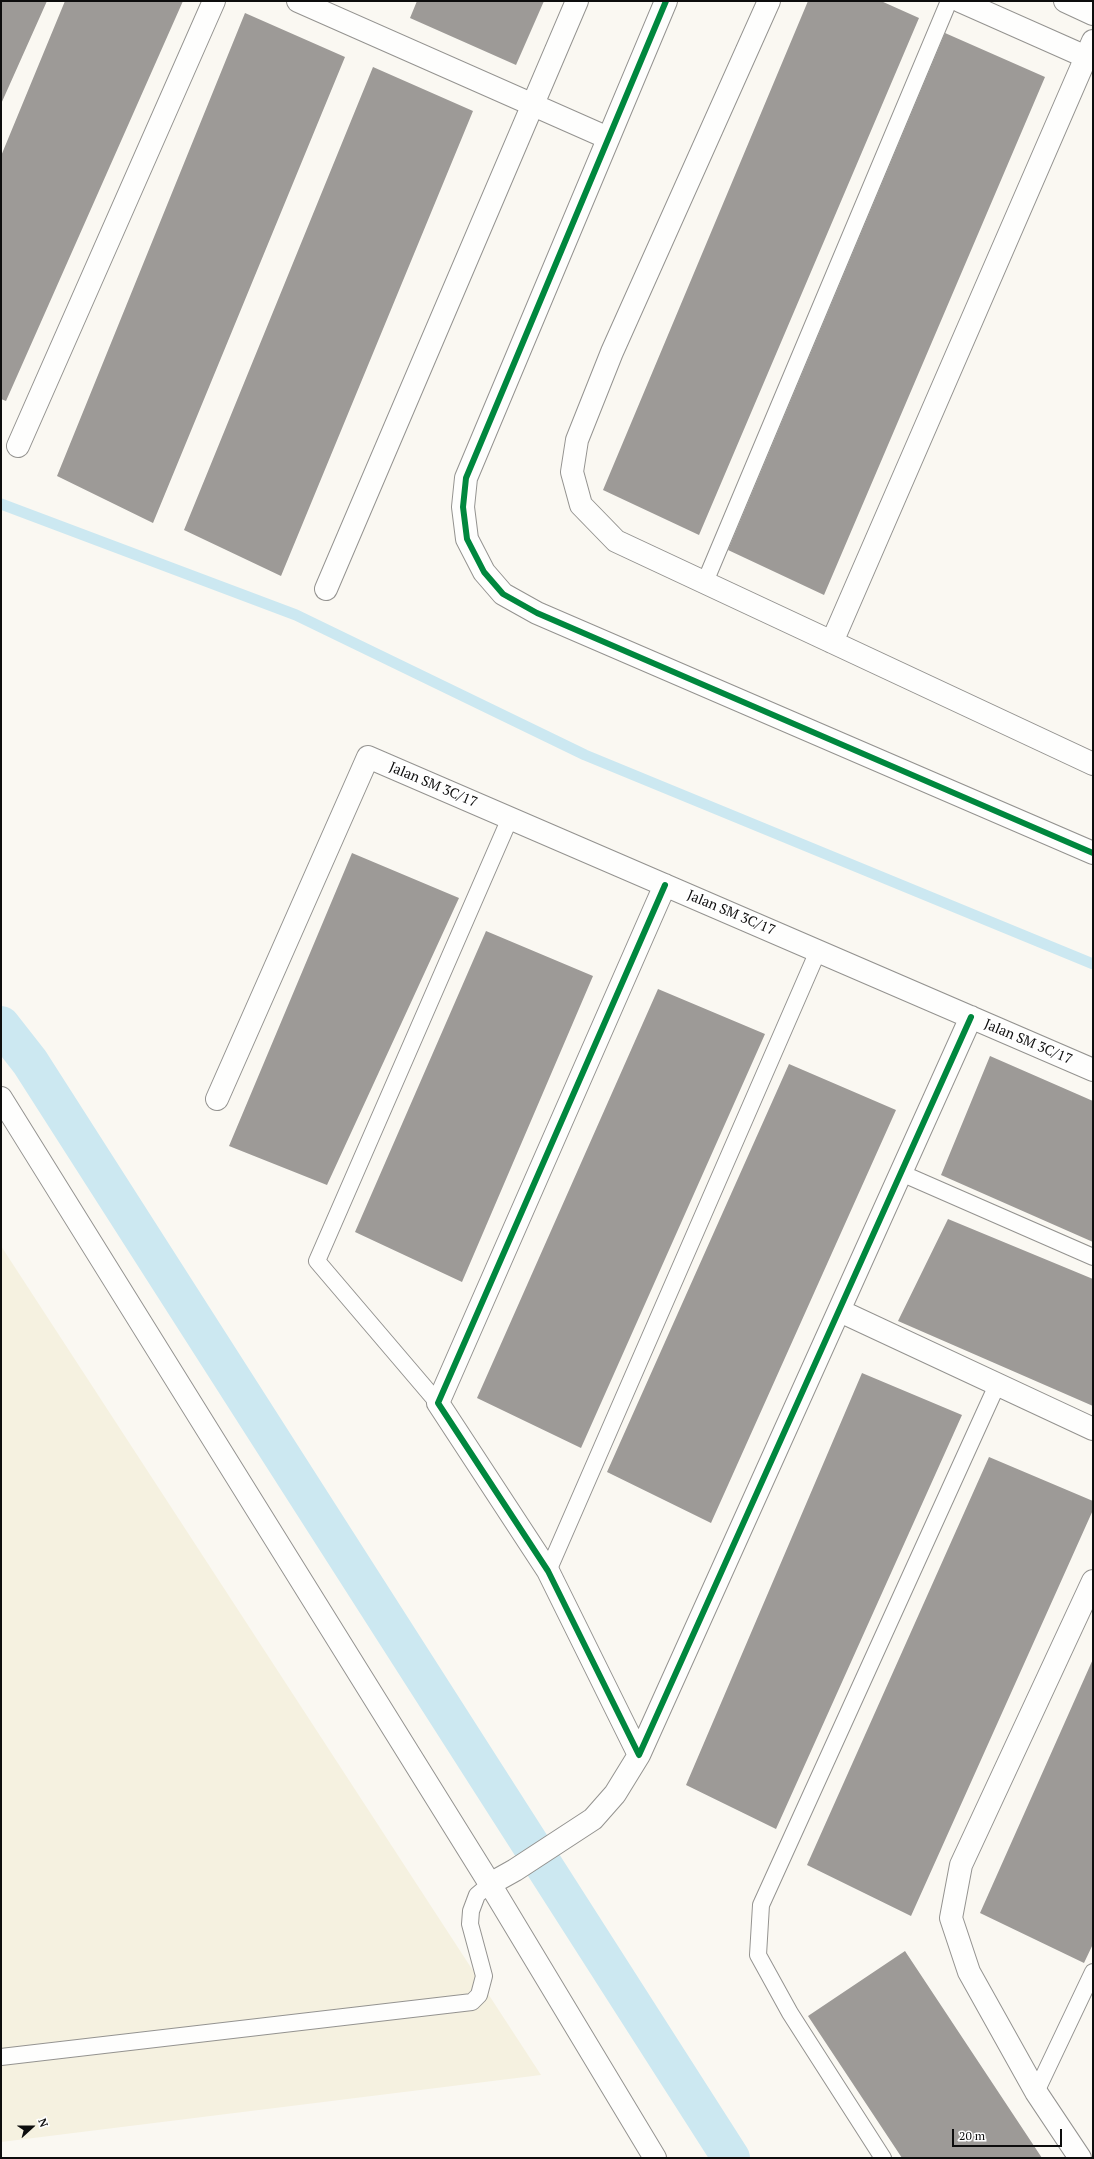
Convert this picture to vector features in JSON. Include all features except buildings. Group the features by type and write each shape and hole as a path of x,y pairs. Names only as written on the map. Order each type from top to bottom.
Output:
{"street":[{"path":"18,446 214,1"},
{"path":"298,1 608,138"},
{"path":"326,589 576,1"},
{"path":"666,1 466,478 463,507 467,539 484,572 503,594 536,613 1093,854"},
{"path":"769,1 612,352 577,440 572,472 581,505 616,541 1093,764"},
{"path":"832,642 1091,53 960,1"},
{"path":"1065,1 1093,14"},
{"name":"Jalan SM 3C/17","path":"217,1098 368,757 1093,1070"},
{"path":"638,1755 548,1571 438,1403 664,885"},
{"path":"490,1884 516,1870 593,1819 614,1794 638,1755 971,1017"},
{"path":"1,1098 490,1884 655,2158"},
{"path":"840,1310 1093,1429"},
{"path":"1080,2158 1036,2092 969,1972 951,1918 961,1865 1093,1581"}],"lane":[{"path":"705,582 949,1"},
{"path":"438,1403 317,1261 510,818"},
{"path":"548,1571 818,951"},
{"path":"901,1173 1093,1257"},
{"path":"884,2158 790,2013 758,1955 761,1905 997,1384"},
{"path":"1,2057 472,2002 479,1995 484,1976 470,1924 471,1911 477,1895 490,1884"},
{"path":"1036,2092 1093,1972"}],"shaded area":[{"path":"1,1246 541,2075 1,2142"}],"waterway":[{"path":"1,504 296,615 585,755 1093,964"},
{"path":"1,1025 30,1062 731,2158"}],"cycle path":[{"path":"666,1 466,478 463,507 467,539 484,572 503,594 537,613 1093,853"},
{"path":"665,885 438,1403 548,1571 639,1755 971,1017"}]}
